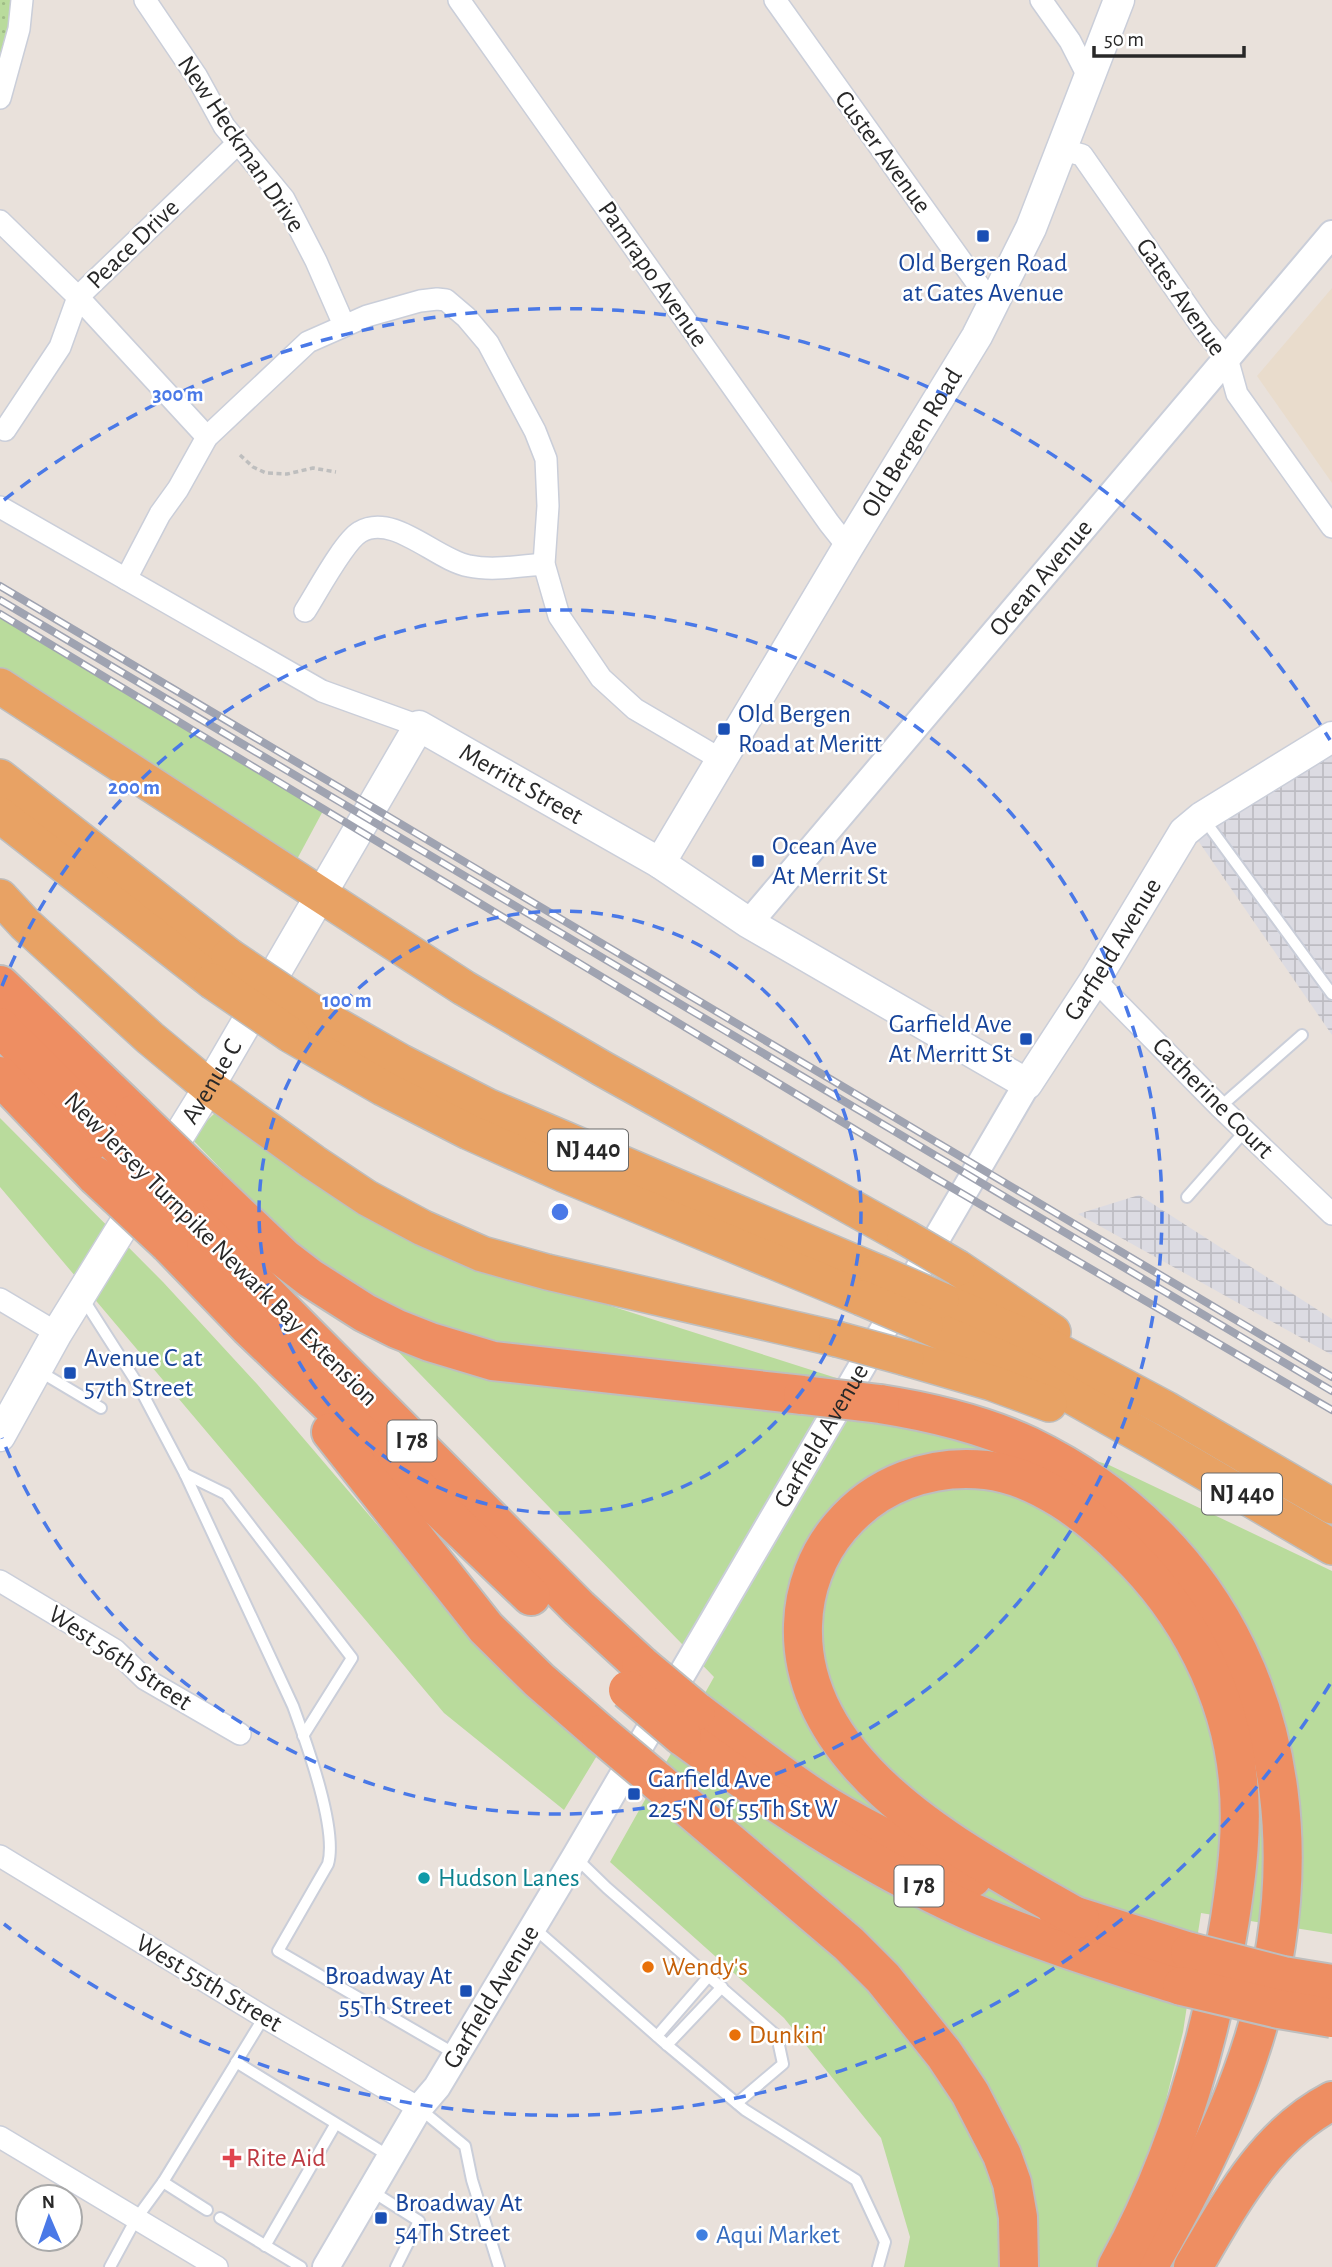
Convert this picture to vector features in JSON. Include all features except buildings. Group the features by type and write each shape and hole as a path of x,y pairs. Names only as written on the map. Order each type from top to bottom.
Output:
{"highway":[{"path":"0,686 464,988 958,1268 1166,1409"},
{"name":"NJ 440","path":"0,778 166,909 220,968"},
{"name":"NJ 440","path":"0,816 299,1022 401,1062 487,1106 870,1285 933,1312 1052,1348 1166,1409 1332,1506"},
{"path":"0,897 13,916 209,1087 367,1198 423,1228 482,1254 547,1272 837,1339 992,1383 1153,1442"},
{"path":"0,985 125,1129"},
{"name":"New Jersey Turnpike Newark Bay Extension","path":"0,1027 125,1129 186,1213 249,1327 689,1724 747,1784 816,1829 890,1872 967,1910 1067,1950 1186,1969 1283,1976 1332,1984"},
{"name":"New Jersey Turnpike Newark Bay Extension","path":"0,1076 96,1177 186,1213 579,1608 635,1677"},
{"path":"186,1213 284,1258 319,1284 397,1329 493,1361 880,1404 951,1418 991,1430 1064,1465 1129,1512 1163,1544 1192,1578 1220,1618 1242,1660 1260,1704 1272,1745 1284,1836 1282,1892 1274,1958 1252,2049 1232,2102 1149,2267"},
{"name":"NJ 440","path":"933,1312 1018,1366 1332,1546"},
{"path":"249,1327 254,1342 322,1420 486,1628 539,1680 849,1944 883,1978 944,2054 988,2126 1012,2183 1018,2217 1019,2267"},
{"path":"1080,1919 972,1856 908,1811 846,1749 819,1702 810,1679 803,1635 807,1592 814,1570 836,1532 851,1515 890,1486 949,1469 991,1471 1029,1483 1097,1525 1145,1570 1182,1619 1210,1672 1228,1723 1238,1779 1240,1829 1225,1951 1211,2015 1176,2135 1153,2195 1117,2267"},
{"name":"New Jersey Turnpike Newark Bay Extension","path":"689,1724 902,1847 976,1880 1080,1919 1279,2009 1332,2018"},
{"path":"1193,2267 1244,2184 1276,2141 1295,2124 1332,2101"}],"main road":[{"name":"Old Bergen Road","path":"660,863 977,335 1031,228 1119,0"},
{"name":"Merritt Street","path":"419,726 660,863 749,923 1027,1084"},
{"name":"Avenue C","path":"0,1436 57,1333 209,1087 318,895 419,726"},
{"name":"Garfield Avenue","path":"1027,1084 1095,980 1184,832 1202,817 1332,737"}],"street":[{"path":"0,97 19,29 22,0"},
{"name":"New Heckman Drive","path":"145,0 197,77 223,126 284,199 316,261 344,325"},
{"name":"Pamrapo Avenue","path":"459,0 848,547"},
{"name":"Custer Avenue","path":"775,0 992,304"},
{"path":"1041,0 1070,41 1090,79"},
{"name":"Peace Drive","path":"5,430 60,347 78,297 238,143"},
{"name":"Gates Avenue","path":"1063,150 1082,155 1204,330 1227,358 1237,394 1332,527"},
{"path":"0,220 78,297 207,437"},
{"name":"Ocean Avenue","path":"749,923 1331,238"},
{"path":"126,579 160,514 178,489 207,437 308,342 367,316 420,301 446,300 454,305 488,343 536,430 546,459 548,506 544,564 559,616 601,678 635,709 722,760"},
{"name":"Merritt Street","path":"0,507 322,691 419,726"},
{"path":"305,611 345,548 359,532 376,527 390,528 465,566 486,568 544,564"},
{"name":"Catherine Court","path":"1095,980 1220,1107 1332,1214"},
{"name":"Garfield Avenue","path":"326,2267 419,2108 437,2087 457,2055 575,1857 1027,1084"},
{"path":"0,1299 57,1333"},
{"name":"West 56th Street","path":"0,1581 115,1650 145,1679 240,1734"},
{"name":"West 55th Street","path":"0,1856 419,2108"},
{"path":"0,2137 217,2267"}],"lane":[{"path":"1202,817 1332,994"},
{"path":"1220,1107 1302,1035"},
{"path":"1187,1197 1245,1131"},
{"path":"81,1295 137,1383 185,1474 293,1706 303,1736 326,1817 330,1855 328,1864 278,1951 457,2055"},
{"path":"36,1370 101,1408"},
{"path":"185,1474 226,1494 352,1658 303,1736"},
{"path":"575,1857 777,2036 783,2064 737,2103"},
{"path":"533,1927 737,2103 856,2180 885,2242 878,2267"},
{"path":"657,2036 709,1976"},
{"path":"667,2045 722,1987"},
{"path":"110,2267 136,2219 163,2182 264,2017"},
{"path":"236,2062 390,2157"},
{"path":"419,2108 465,2146 472,2180 499,2267"},
{"path":"265,2246 335,2125"},
{"path":"163,2182 207,2210"},
{"path":"370,2190 419,2221 398,2266"},
{"path":"220,2218 301,2267"}],"path":[{"path":"240,455 253,467 266,473 287,474 313,468 336,472"}],"shaded area":[{"path":"1332,288 1332,483 1257,376"},
{"path":"1332,741 1332,1035 1190,829"},
{"path":"1139,1195 1332,1319 1332,1355 1078,1214"}],"green space":[{"path":"0,0 18,0 0,99"},
{"path":"0,618 324,809 295,863 0,676"},
{"path":"216,1112 470,1261 1109,1465 1332,1571 1332,1934 1201,1913 1183,2032 1155,2144 1105,2267 904,2267 910,2237 881,2138 784,2018 610,1862 714,1677 190,1137"},
{"path":"0,1118 163,1282 257,1384 498,1666 598,1754 564,1810 444,1713 0,1187"}],"railway":[{"path":"0,586 1332,1377"},
{"path":"0,600 1332,1391"},
{"path":"0,614 932,1176 1332,1410"}],"place":[{"name":"Old Bergen Road at Gates Avenue","path":"983,236"},
{"name":"Old Bergen Road at Meritt","path":"724,729"},
{"name":"Ocean Ave At Merrit St","path":"758,861"},
{"name":"Garfield Ave At Merritt St","path":"1026,1039"},
{"name":"Avenue C at 57th Street","path":"70,1373"},
{"name":"Garfield Ave 225'N Of 55Th St W","path":"634,1794"},
{"name":"Hudson Lanes","path":"424,1878"},
{"name":"Wendy's","path":"648,1967"},
{"name":"Broadway At 55Th Street","path":"466,1991"},
{"name":"Dunkin'","path":"735,2035"},
{"name":"Rite Aid","path":"232,2158"},
{"name":"Broadway At 54Th Street","path":"381,2218"},
{"name":"Aqui Market","path":"702,2235"}]}
